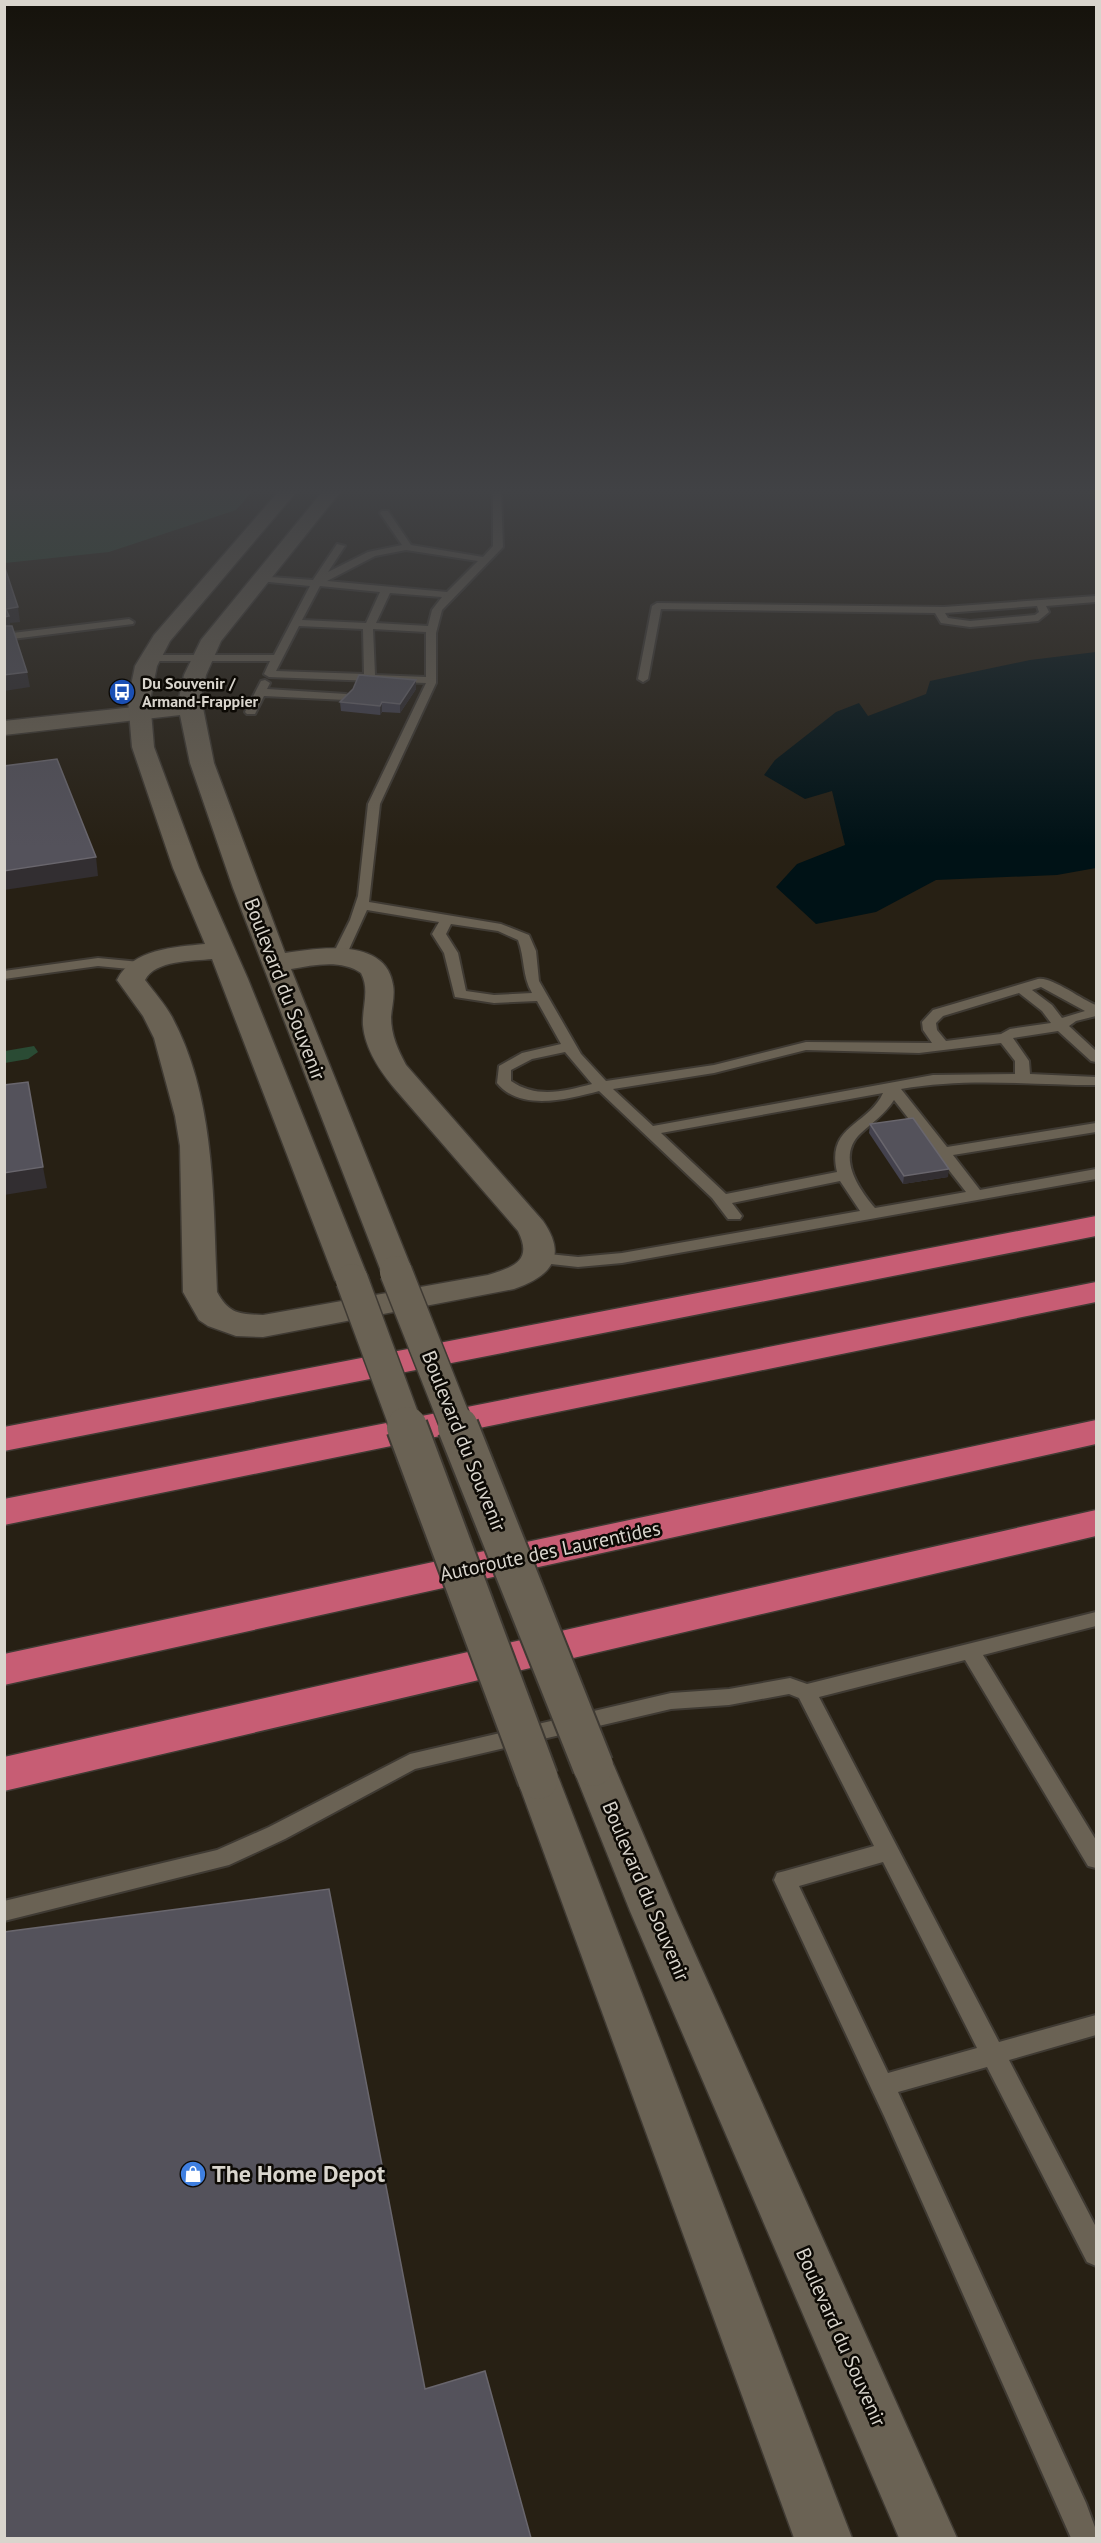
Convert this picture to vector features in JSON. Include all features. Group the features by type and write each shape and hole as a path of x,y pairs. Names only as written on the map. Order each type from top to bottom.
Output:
{"highway":[{"path":"4,1439 1086,1230"},
{"path":"4,1512 1096,1292"},
{"name":"Autoroute des Laurentides","path":"4,1670 1096,1432"},
{"path":"4,1774 1096,1523"}],"street":[{"path":"184,610 150,658 143,676 138,712 143,747 186,868 221,950 352,1280 823,2538"},
{"name":"Boulevard du Souvenir","path":"233,610 217,630 201,658 192,689 190,708 194,734 210,789 298,1027 593,1766 653,1911 928,2538"},
{"path":"4,728 190,708"},
{"path":"221,950 172,957 140,966 132,973 130,980 162,1025 190,1116 195,1146 200,1292 211,1312 219,1318 246,1326 282,1324 490,1285 524,1274 539,1258 541,1245 532,1228 405,1083 388,1057 378,1031 379,985 375,971 363,962 339,956 276,963"}],"lane":[{"path":"250,712 302,610"},
{"path":"370,677 365,638 376,610"},
{"path":"339,956 362,905 374,804 431,680 431,629 437,610"},
{"path":"643,679 656,610"},
{"path":"915,610 938,610 945,621 970,624 1038,618 1044,612 1043,610"},
{"path":"1065,613 1091,610"},
{"path":"4,637 129,622"},
{"path":"295,623 431,629"},
{"path":"150,658 277,658"},
{"path":"269,674 431,680"},
{"path":"260,692 346,697"},
{"path":"362,905 446,921 501,928 524,938 529,951 529,973 539,997 569,1047 602,1086 722,1200 734,1216"},
{"path":"446,921 439,934 451,953 460,994 494,999 539,997"},
{"path":"4,975 98,962 140,966"},
{"path":"942,1046 929,1026 932,1017 943,1011 1043,982 1077,1003 1096,1011"},
{"path":"1022,988 1047,1008 1061,1026 1096,1058"},
{"path":"569,1047 530,1054 513,1061 504,1069 504,1083 517,1092 545,1099 568,1096 602,1086 714,1069 806,1046 892,1049 942,1046 1005,1038 1010,1033 1061,1026 1071,1018 1096,1011"},
{"path":"1005,1038 1022,1061 1023,1079"},
{"path":"649,1131 916,1081 954,1078 1096,1081"},
{"path":"871,1215 852,1191 845,1175 841,1151 850,1134 881,1110 889,1098 892,1087"},
{"path":"892,1087 977,1196"},
{"path":"944,1152 1096,1127"},
{"path":"539,1258 598,1261 1096,1174"},
{"path":"722,1200 845,1175"},
{"path":"4,1911 221,1858 277,1833 410,1762 671,1701 729,1697 790,1686 806,1692 1096,1619"},
{"path":"971,1652 1096,1859"},
{"path":"806,1692 886,1852 1096,2253"},
{"path":"886,1852 785,1881 1076,2513 1084,2538"},
{"path":"881,2086 1096,2025"}],"green space":[{"path":"34,1046 38,1052 28,1059 5,1063 5,1051"}],"shaded area":[{"path":"1096,652 1096,868 1057,875 936,880 876,912 816,924 776,887 797,864 845,845 832,791 805,799 764,775 775,760 836,712 859,703 868,716 926,694 930,681 1030,660"}],"building":[{"path":"4,610 6,610 9,616 4,617"},
{"path":"4,626 12,626 27,672 4,675"},
{"path":"359,675 416,680 400,704 382,702 380,706 340,702 353,689"},
{"path":"57,759 96,857 4,871 4,766"},
{"path":"28,1082 43,1167 4,1173 4,1085"},
{"path":"913,1118 949,1169 904,1176 870,1124"},
{"name":"The Home Depot","path":"329,1889 425,2389 485,2371 531,2538 4,2538 4,1932"}],"place":[{"name":"Du Souvenir / Armand-Frappier","path":"122,692"},
{"name":"The Home Depot","path":"193,2174"}]}
